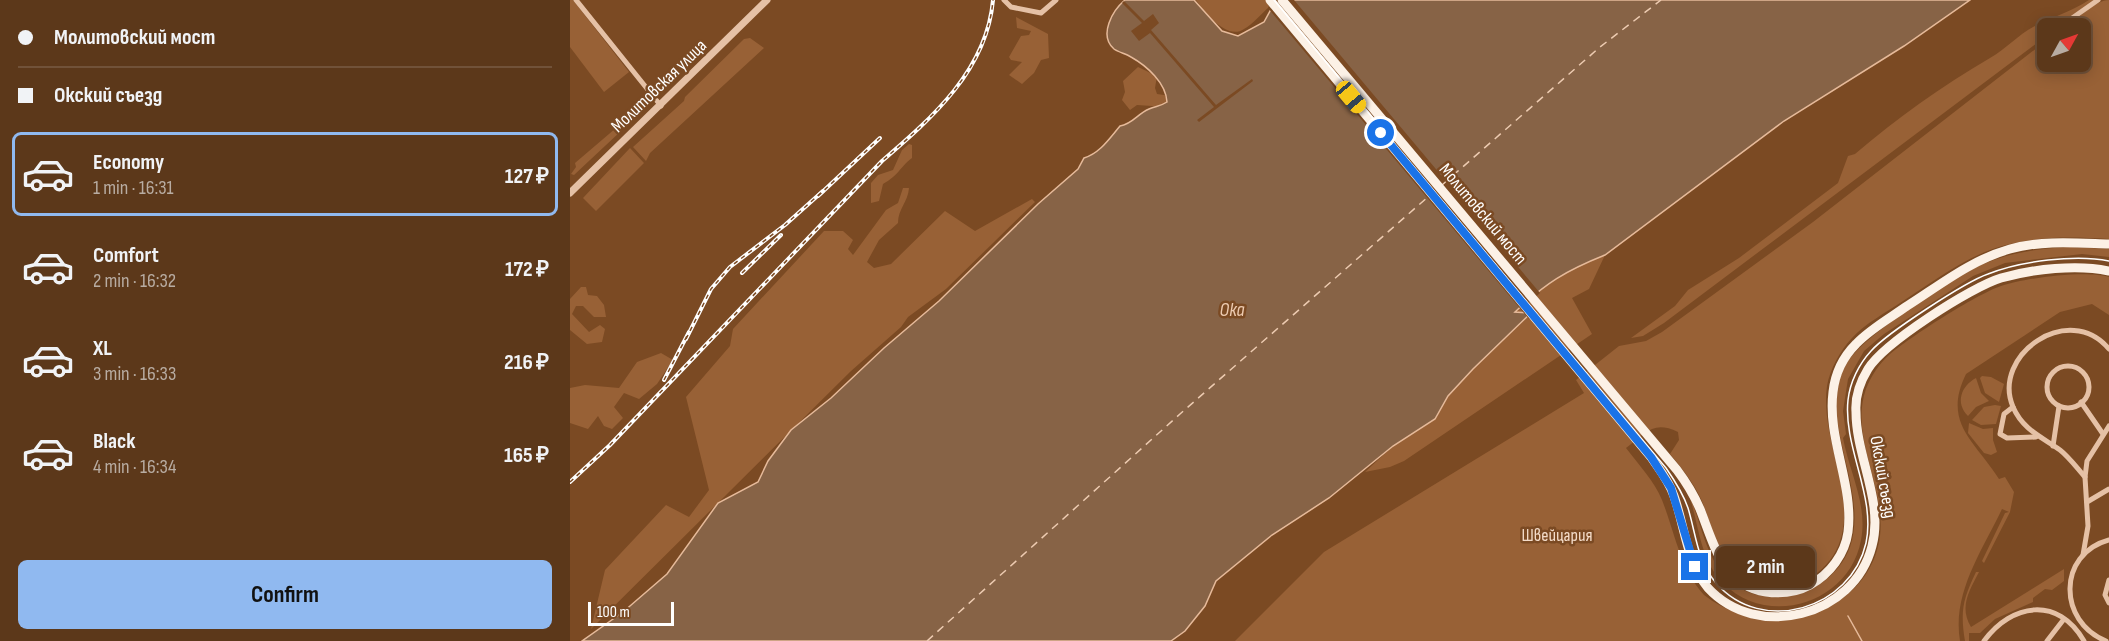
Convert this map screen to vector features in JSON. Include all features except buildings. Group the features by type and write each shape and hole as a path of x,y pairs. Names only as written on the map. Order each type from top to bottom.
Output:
{"main road":[{"name":"Молитовский мост","path":"1270,0 1651,457"},
{"name":"Молитовский мост","path":"1282,0 1660,450 1692,493 1719,560 1733,577 1748,586 1769,593 1804,588 1831,569 1840,556 1848,532 1849,511 1832,405 1841,366 1856,343 1959,271 1991,256 2010,249 2050,243 2109,244"},
{"name":"Окский съезд","path":"1651,457 1671,488 1695,567 1710,590 1722,601 1756,618 1774,621 1812,614 1825,608 1849,589 1859,577 1872,547 1875,519 1856,412 1862,382 1876,358 1963,296 2002,278 2074,269 2109,271"}],"street":[{"path":"576,0 661,106"},
{"name":"Молитовская улица","path":"570,193 767,0"},
{"path":"1004,0 1011,8 1041,13 1056,0"},
{"path":"2072,18 2098,0"},
{"path":"2085,477 2053,446 2037,437 2013,407 2011,387 2016,366 2030,345 2062,329 2076,330 2095,336 2109,349"},
{"path":"2068,365 2080,370 2088,381 2088,394 2073,407 2059,406 2049,396 2047,382 2054,370 2068,365"},
{"path":"2081,402 2107,430 2087,461 2085,477 2088,526 2083,555"},
{"path":"2053,446 2059,406"},
{"path":"2013,407 2004,414 2000,434 2007,438 2037,437"},
{"path":"2087,502 2109,489"},
{"path":"2088,639 2075,615 2069,584 2074,568 2083,555 2093,546 2109,540"},
{"path":"2109,580 2105,595 2109,603"},
{"path":"1984,641 2003,621 2034,608 2046,610 2067,621 2088,639 2106,641"},
{"path":"2047,641 2075,615"}],"green space":[{"path":"570,0 573,0 629,72 604,92 570,47"},
{"path":"1196,0 1267,0 1269,7 1254,22 1237,32 1217,24"},
{"path":"2089,0 2095,0 2069,18 2053,18"},
{"name":"Швейцария","path":"2109,0 2109,239 2047,238 1995,248 1941,276 1870,323 1852,338 1836,360 1827,386 1828,423 1840,479 1844,516 1842,534 1836,551 1825,566 1797,584 1780,587 1763,585 1747,579 1732,568 1721,553 1698,493 1670,454 1679,440 1678,432 1662,427 1656,428 1645,433 1626,448 1659,493 1684,562 1704,595 1727,609 1754,617 1782,618 1809,614 1835,603 1856,587 1872,564 1880,536 1880,518 1865,444 1862,407 1868,384 1882,362 1899,347 1943,317 2001,286 2055,276 2085,274 2109,277 2109,315 2092,304 2060,312 1966,374 1958,406 1964,431 1999,479 2005,477 2014,492 2010,512 1984,563 1982,561 2005,513 2009,512 2002,509 1964,589 1960,606 1960,641 1235,641 1324,552 1584,393 1576,380 1619,346 1646,341 1662,332 1813,222 2037,48 2037,72 2091,72 2091,18 2078,18 2092,6"},
{"path":"1016,17 1048,34 1049,58 1041,60 1034,73 1022,84 1009,75 1022,62 1011,60 1009,57 1021,36 1029,35 1031,31 1017,28"},
{"path":"2037,25 2037,43 1664,323 1643,336 1631,338 1675,306 1688,290 1739,258 1838,183 1848,156 1855,154 1920,103 1996,54"},
{"path":"750,38 764,48 650,153 646,161 633,147 684,101 685,97 744,39"},
{"path":"1138,67 1157,76 1155,88 1157,94 1171,96 1167,107 1137,105 1130,110 1122,100 1125,92 1123,81"},
{"path":"616,128 621,131 574,175 571,174 576,167 575,163"},
{"path":"909,144 912,145 912,158 883,184 879,201 871,203 871,183 878,175 893,170 902,150"},
{"path":"630,148 644,163 596,211 583,198"},
{"path":"903,188 909,188 898,223 879,240 867,262 874,268 891,264 945,211 975,231 1032,199 1035,202 946,289 908,317 901,327 851,371 591,629 605,570 666,505 689,517 709,490 686,397 730,346 733,329 824,231 843,231 853,240 848,249 853,255 886,210 898,203"},
{"path":"2070,247 2109,249 2109,257 2082,254 2005,263 1973,276 1884,334 1864,351 1848,379 1843,411 1846,434 1843,438 1862,514 1861,540 1854,562 1841,580 1824,593 1805,602 1784,606 1762,605 1741,597 1723,583 1709,564 1689,495 1710,553 1720,570 1735,585 1752,594 1772,597 1791,596 1810,590 1827,579 1840,565 1850,547 1854,530 1853,495 1836,407 1838,385 1847,363 1889,323 1933,292 1972,269 2017,253"},
{"path":"1605,255 1589,289 1572,298 1592,334 1404,461 1390,467 1365,472 1393,446 1435,419 1448,396 1531,314 1514,312 1557,279"},
{"path":"581,287 586,287 588,295 597,296 604,305 606,317 594,317 583,306 576,306 572,314 589,332 600,325 605,329 602,342 587,344 570,330 570,299"},
{"path":"661,353 673,360 657,384 639,399 624,393 614,407 623,418 612,429 604,426 598,416 588,429 570,423 570,388 585,385 619,388 637,362"},
{"path":"1982,376 1991,377 2004,384 1999,402 1985,393 1980,378"},
{"path":"1976,378 1981,393 1989,401 1976,407 1968,416 1962,406 1963,390"},
{"path":"2001,406 1996,424 1981,425 1972,420 1984,407"},
{"path":"1969,423 1983,429 1993,428 1993,440 1997,452 1991,455 1984,453 1968,433"},
{"path":"2064,569 2064,581 2052,590 2045,589 2033,598 2033,602 1995,619 1980,633 1969,633 1969,641 1965,641 1964,605 1976,572 1979,572 1969,592 1966,606 1967,620 1971,627"}],"water":[{"name":"Ока","path":"1125,0 1194,0 1222,31 1238,36 1264,22 1276,0 1970,0 1904,46 1784,121 1605,255 1567,272 1537,293 1515,312 1531,313 1448,396 1435,419 1393,446 1329,498 1272,535 1216,581 1205,606 1185,631 1171,641 582,641 623,612 667,574 718,503 758,482 768,461 791,430 831,398 939,301 1038,204 1078,169 1084,158 1100,149 1120,126 1145,111 1167,102 1163,88 1155,76 1137,61 1114,49 1109,43 1107,30 1109,23"}],"pier":[{"path":"1273,0 1294,0 1540,293 1522,309 1532,310 1534,314 1529,319 1268,8"},
{"path":"1124,1 1144,21 1153,14 1159,23 1151,30 1216,105 1252,79 1253,81 1199,122 1197,120 1214,107 1150,33 1139,41 1131,31 1142,23 1122,3"}],"waterway":[{"path":"1848,616 1862,641"}],"ferry route":[{"path":"1442,185 1600,47 1661,0"},
{"path":"927,641 1180,414 1429,196"}],"tram line":[{"path":"1274,0 1666,468 1686,503 1701,556 1716,583 1735,599 1757,608 1780,611 1803,608 1824,599 1843,585 1857,566 1866,543 1868,525 1867,507 1850,436 1848,400 1856,374 1871,351 1893,332 1927,309 1962,287 2001,269 2048,260 2081,258 2109,261"}],"railway":[{"path":"570,482 610,445 882,161 938,110 954,91 980,49 989,25 993,0"},
{"path":"818,196 880,138"},
{"path":"686,339 711,289 730,267 785,225 823,191"},
{"path":"742,273 781,235"},
{"path":"664,380 689,332"}],"route":[{"path":"1381,133 1651,457 1671,488 1695,567"}]}
